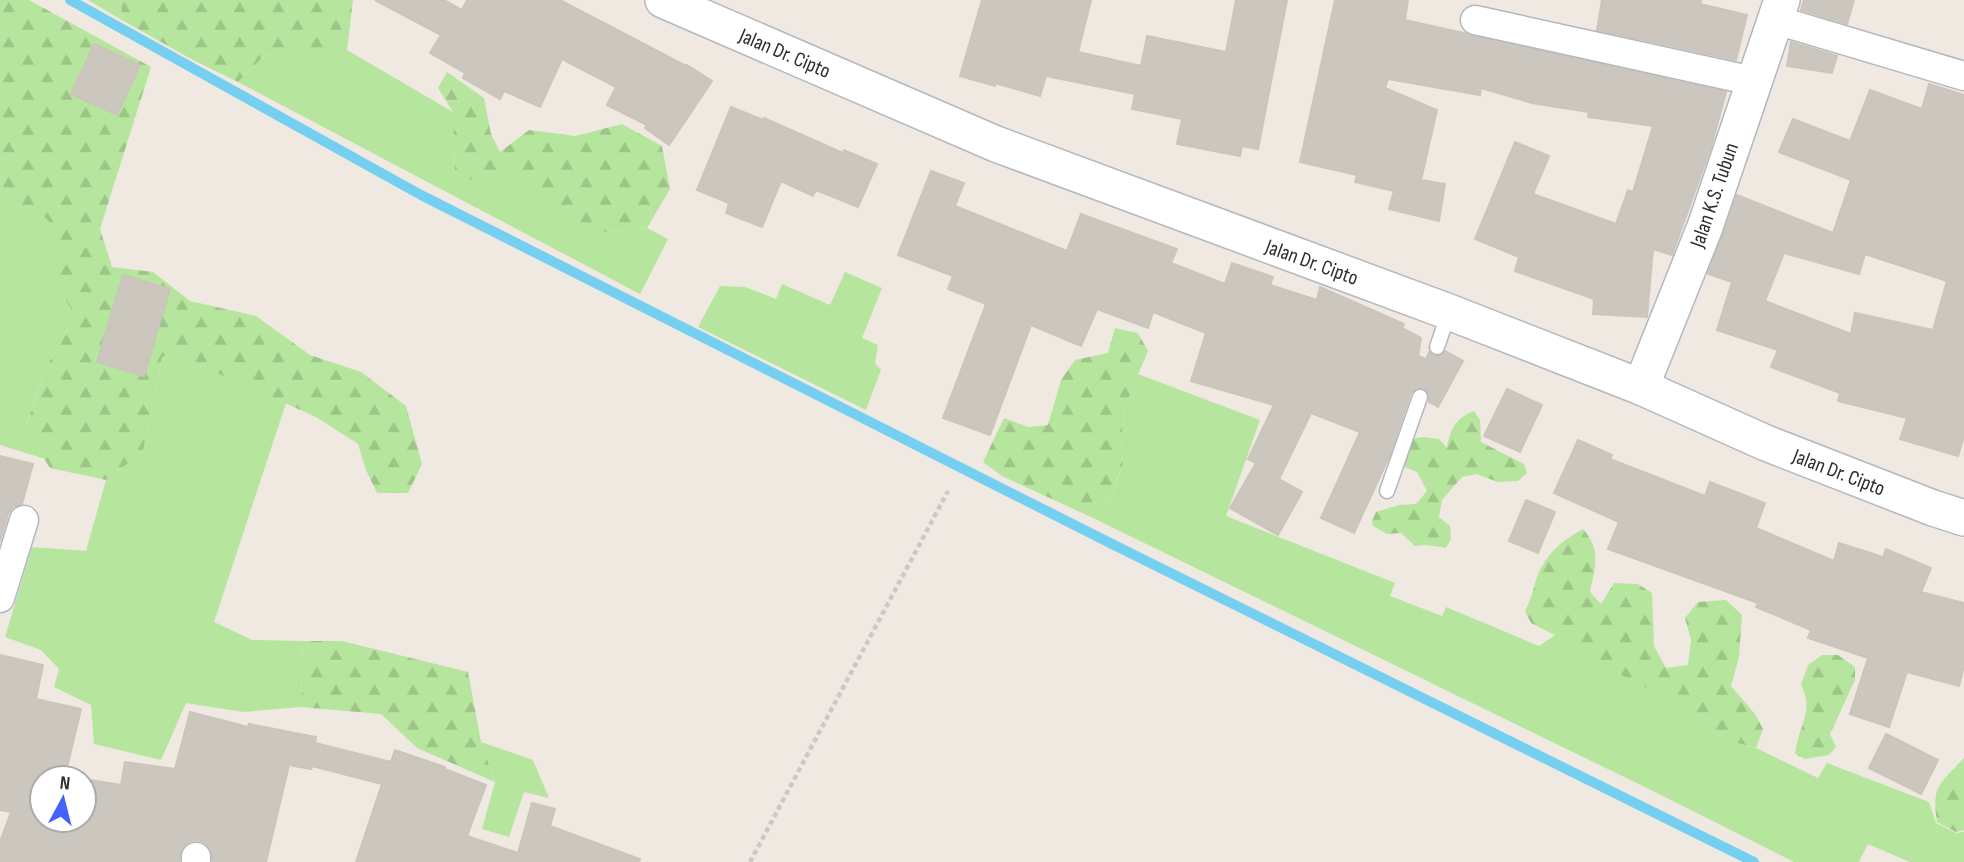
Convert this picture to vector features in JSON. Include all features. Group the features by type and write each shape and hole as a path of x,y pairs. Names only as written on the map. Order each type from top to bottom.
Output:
{"street":[{"name":"Jalan Dr. Cipto","path":"663,0 996,144 1449,312 1641,387 1766,443 1964,518"},
{"path":"1779,10 1964,76"},
{"name":"Jalan K.S. Tubun","path":"1641,387 1705,227 1779,10"},
{"path":"1475,20 1753,81"},
{"path":"0,598 24,520"}],"lane":[{"path":"1437,347 1449,312"},
{"path":"1387,491 1420,397"}],"path":[{"path":"750,862 948,491"}],"green space":[{"path":"0,0 29,0 151,67 100,229 112,267 153,272 190,301 256,316 310,355 361,372 406,406 422,464 408,493 377,493 358,444 316,417 175,354 162,357 143,452 106,480 50,468 25,428 47,366 75,316 50,273 60,237 46,218 0,199"},
{"path":"88,0 121,0 122,20"},
{"path":"121,0 353,0 347,50 298,50 264,56 238,82 122,20"},
{"path":"298,50 347,50 453,112 455,177 515,158 605,232 647,228 668,239 640,294 238,82 264,56"},
{"path":"447,72 484,98 491,134 500,152 529,130 575,136 622,124 662,146 670,189 647,228 605,232 547,208 515,159 496,183 455,177 453,112 438,88"},
{"path":"0,199 46,218 61,237 50,273 75,316 47,366 25,427 45,459 0,445"},
{"path":"845,272 882,288 862,338 878,345 875,363 881,370 866,410 698,327 720,286 745,287 776,299 782,284 830,305"},
{"path":"1115,328 1138,333 1148,351 1125,406 1121,440 1123,464 1105,511 1093,518 1002,476 983,462 1004,418 1028,427 1048,425 1061,380 1075,360 1108,353"},
{"path":"175,354 286,403 214,622 252,640 303,641 301,707 243,712 186,703 161,760 94,744 91,705 54,687 59,669 41,650 5,637 32,547 86,551 106,480 143,452 162,357"},
{"path":"1138,374 1260,420 1226,516 1395,583 1390,596 1442,616 1446,607 1539,646 1555,635 1577,654 1664,696 1686,720 1734,742 1756,748 1818,778 1827,763 1929,802 1936,823 1956,833 1964,832 1964,862 1910,862 1868,844 1859,862 1794,862 1093,518 1105,511 1123,465 1121,440 1125,406"},
{"path":"1474,411 1480,420 1481,442 1524,464 1527,473 1518,481 1498,482 1476,474 1462,477 1442,500 1439,517 1450,526 1451,539 1446,548 1415,546 1401,533 1387,534 1373,526 1376,512 1399,505 1416,504 1427,491 1417,472 1401,465 1410,439 1439,439 1447,448 1455,425"},
{"path":"1583,529 1593,544 1596,559 1590,592 1601,604 1614,583 1638,584 1652,593 1654,646 1666,668 1688,665 1691,640 1685,618 1698,602 1726,600 1742,615 1739,657 1731,686 1755,714 1763,729 1756,748 1734,742 1686,720 1664,696 1577,654 1555,635 1531,623 1525,611 1541,568 1559,545"},
{"path":"303,641 342,641 468,672 481,742 495,782 417,748 381,714 301,707"},
{"path":"1822,655 1838,655 1855,667 1855,680 1830,734 1836,747 1829,755 1805,759 1795,754 1806,711 1805,694 1801,685 1808,665"},
{"path":"481,742 533,760 549,798 524,792 509,837 482,829 495,782"},
{"path":"1964,758 1964,830 1956,832 1937,822 1935,800 1944,779"}],"building":[{"path":"375,0 444,0 462,10 467,0 560,0 687,65 712,81 669,145 645,128 647,125 607,105 616,87 562,59 540,107 504,91 500,99 463,78 465,73 430,53 441,35"},
{"path":"982,0 1091,0 1078,52 1141,66 1147,36 1226,52 1236,0 1287,0 1258,149 1242,146 1240,156 1177,144 1182,119 1132,109 1135,94 1046,76 1040,96 960,76"},
{"path":"1335,0 1408,0 1405,20 1726,92 1711,147 1672,255 1653,249 1647,317 1593,314 1594,299 1515,271 1519,257 1475,239 1515,142 1549,156 1533,194 1616,224 1628,190 1633,192 1653,126 1588,117 1589,112 1532,103 1481,88 1480,95 1388,79 1385,88 1437,110 1421,180 1445,184 1439,221 1389,209 1394,191 1355,182 1357,175 1300,162"},
{"path":"1602,0 1701,0 1700,4 1747,15 1736,60 1597,30"},
{"path":"1804,0 1854,0 1847,24 1801,10"},
{"path":"1791,42 1837,56 1832,73 1787,66"},
{"path":"94,44 140,65 117,115 71,94"},
{"path":"1929,84 1964,95 1964,436 1958,456 1900,439 1907,418 1838,401 1840,393 1771,367 1778,350 1717,330 1732,282 1708,274 1737,195 1833,233 1851,180 1779,152 1793,119 1850,141 1870,90 1922,109","holes":["1784,253 1859,274 1865,254 1947,281 1933,330 1855,313 1851,334 1765,301"]},
{"path":"731,107 763,120 764,118 843,153 844,150 877,164 858,207 816,190 813,196 781,181 762,227 726,213 729,203 697,190"},
{"path":"931,171 964,183 955,206 1067,251 1081,214 1177,249 1171,263 1225,284 1232,263 1273,277 1270,285 1317,300 1320,287 1404,324 1402,328 1421,338 1418,356 1426,359 1429,352 1438,356 1445,351 1463,361 1438,407 1429,402 1429,395 1424,388 1418,388 1411,393 1389,457 1354,533 1321,518 1360,432 1311,413 1279,479 1302,492 1278,535 1230,508 1256,463 1248,459 1274,405 1191,381 1206,333 1153,312 1148,328 1097,309 1081,346 1031,325 990,435 943,418 986,304 948,289 953,276 898,255"},
{"path":"123,275 170,289 144,376 97,362"},
{"path":"1507,389 1542,405 1520,452 1484,436"},
{"path":"1578,440 1612,455 1610,459 1705,496 1710,482 1765,503 1756,528 1834,561 1839,543 1883,557 1886,549 1931,568 1921,592 1964,603 1964,665 1959,686 1907,672 1889,727 1850,714 1868,658 1808,638 1811,630 1756,607 1758,603 1608,549 1619,522 1554,493"},
{"path":"0,456 33,464 22,504 13,507 8,514 0,541"},
{"path":"1526,500 1555,512 1538,553 1509,541"},
{"path":"0,655 43,665 36,699 81,709 68,764 28,764 28,834 98,834 98,781 121,785 125,762 175,769 190,712 248,727 249,724 316,737 315,743 391,762 395,750 445,767 486,785 467,836 518,853 532,803 555,809 550,826 640,859 639,862 356,862 382,784 312,766 311,769 289,765 266,862 213,862 210,848 197,840 188,842 182,848 179,862 0,862 0,842 11,812 0,810"},
{"path":"1886,734 1938,760 1921,794 1869,768"}],"waterway":[{"path":"70,0 421,195 1112,544 1754,862"}]}
